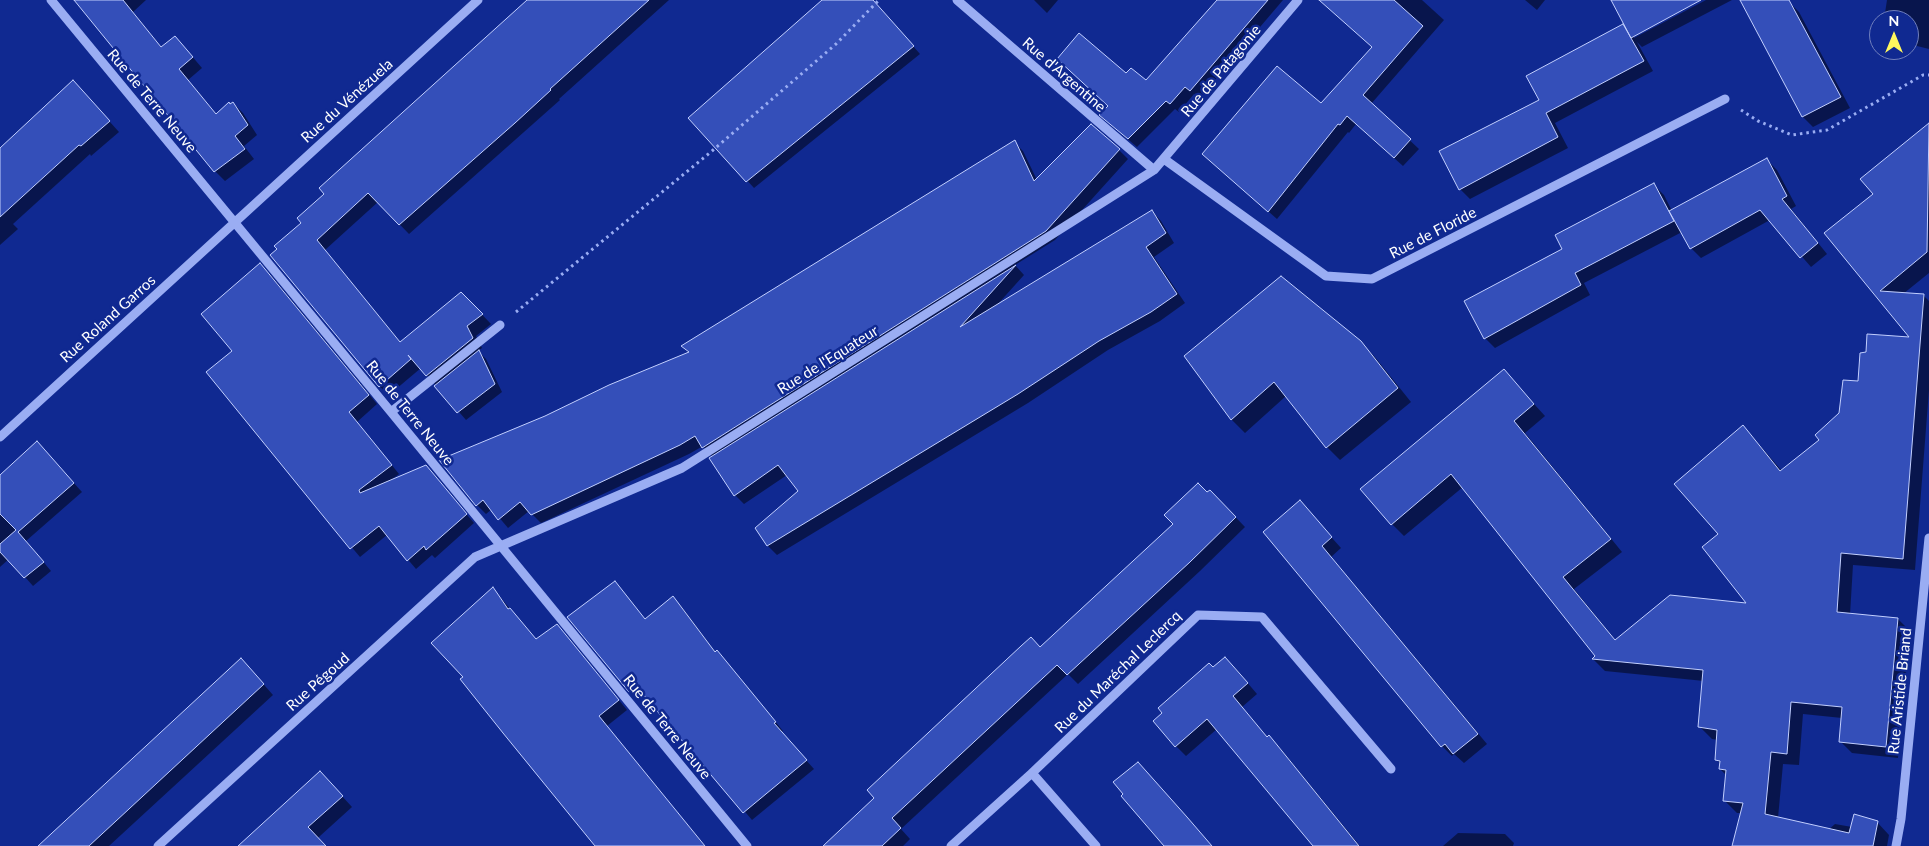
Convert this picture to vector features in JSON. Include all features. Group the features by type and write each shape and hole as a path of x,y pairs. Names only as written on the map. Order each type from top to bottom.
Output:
{"street":[{"name":"Rue de Terre Neuve","path":"51,0 747,846"},
{"name":"Rue du Vénézuela","path":"235,222 478,0"},
{"name":"Rue d'Argentine","path":"957,0 1154,170"},
{"name":"Rue de Patagonie","path":"1154,170 1298,0"},
{"name":"Rue de Floride","path":"1164,160 1326,276 1372,279 1725,99"},
{"name":"Rue de l'Equateur","path":"501,546 682,468 1154,170"},
{"name":"Rue Roland Garros","path":"0,437 235,222"},
{"path":"391,412 500,324"},
{"name":"Rue Aristide Briand","path":"1896,846 1901,819 1929,538"},
{"name":"Rue Pégoud","path":"158,846 475,557 501,546"},
{"name":"Rue du Maréchal Leclercq","path":"951,846 1032,773 1198,615 1262,617 1391,769"},
{"path":"1032,773 1096,846"}],"path":[{"path":"500,324 712,151 836,44 879,0"},
{"path":"1725,99 1758,121 1792,135 1826,130 1923,74 1929,75"}],"building":[{"path":"74,0 123,0 161,47 175,36 193,57 179,69 216,114 229,102 230,104 233,102 248,125 235,136 245,149 214,172"},
{"path":"527,0 649,0 515,123 399,225 368,193 317,240 400,342 461,292 483,314 467,326 473,338 426,376 408,355 411,359 379,387 270,255 277,249 274,246 301,223 297,218 324,194 319,188"},
{"path":"822,0 873,0 914,46 746,182 688,118"},
{"path":"1217,0 1268,0 1190,91 1185,87 1170,104 1166,101 1128,139 1099,115 1108,106 1057,59 1079,33 1126,73 1131,68 1146,80"},
{"path":"1319,0 1394,0 1423,26 1363,95 1411,139 1394,158 1347,116 1340,125 1338,124 1268,212 1202,154 1277,66 1321,103 1372,47"},
{"path":"1611,0 1701,0 1631,38"},
{"path":"1740,0 1789,0 1841,97 1802,117"},
{"path":"1623,24 1644,61 1546,113 1558,137 1459,190 1439,151 1539,100 1526,76"},
{"path":"73,80 110,121 81,146 79,145 0,217 0,148"},
{"path":"1929,123 1927,252 1880,291 1924,294 1903,559 1841,553 1837,612 1898,618 1886,747 1839,742 1842,707 1791,702 1787,754 1771,752 1765,814 1849,833 1854,814 1878,821 1873,846 1732,846 1743,803 1723,801 1726,770 1719,769 1720,761 1715,760 1717,730 1698,727 1703,670 1592,659 1595,656 1451,474 1391,525 1360,489 1504,369 1534,404 1514,421 1611,539 1563,577 1615,640 1670,595 1746,603 1702,547 1718,534 1674,484 1743,425 1780,471 1819,440 1815,435 1839,413 1843,380 1858,381 1860,353 1866,352 1867,334 1909,337 1824,233 1873,194 1860,179"},
{"path":"1091,124 1120,149 1046,231 702,448 695,436 680,445 531,515 520,502 498,520 483,500 476,506 439,460 545,416 609,385 689,352 681,346 1015,140 1034,181"},
{"path":"1767,158 1787,196 1782,199 1818,243 1800,258 1760,210 1690,249 1669,211"},
{"path":"1654,183 1674,221 1575,273 1581,285 1484,339 1464,301 1562,249 1555,235"},
{"path":"1152,210 1166,233 1146,247 1177,294 1151,312 1099,341 1018,394 767,546 755,528 798,491 778,465 734,496 709,458 1016,265 960,327"},
{"path":"260,263 369,395 349,412 392,465 359,490 360,493 426,465 467,514 426,550 424,546 407,561 379,526 350,549 206,372 232,351 201,314"},
{"path":"1281,276 1361,341 1398,388 1326,448 1274,382 1231,420 1184,356"},
{"path":"479,350 495,384 457,413 434,386"},
{"path":"37,441 74,483 18,532 44,562 24,578 0,552 0,544 16,530 0,514 0,475"},
{"path":"1198,483 1207,492 1210,490 1236,517 1190,562 1067,675 1057,665 892,818 901,828 882,846 823,846 874,798 867,790 1021,646 1031,637 1040,647 1173,524 1164,515"},
{"path":"1300,500 1332,537 1322,546 1478,734 1453,754 1445,744 1441,747 1263,532"},
{"path":"615,581 645,619 673,596 715,652 717,650 776,722 774,723 807,760 743,813 636,686 629,692 567,617"},
{"path":"493,587 508,609 510,608 536,639 557,624 619,700 599,716 705,846 595,846 460,679 463,677 431,643"},
{"path":"1225,657 1248,683 1233,696 1267,737 1269,735 1359,846 1313,846 1207,719 1175,747 1153,721 1162,713 1158,708 1209,663 1213,667"},
{"path":"241,658 264,684 89,846 38,846"},
{"path":"1138,762 1212,846 1164,846 1121,796 1123,794 1113,782"},
{"path":"320,771 343,796 308,827 326,846 238,846"}]}
